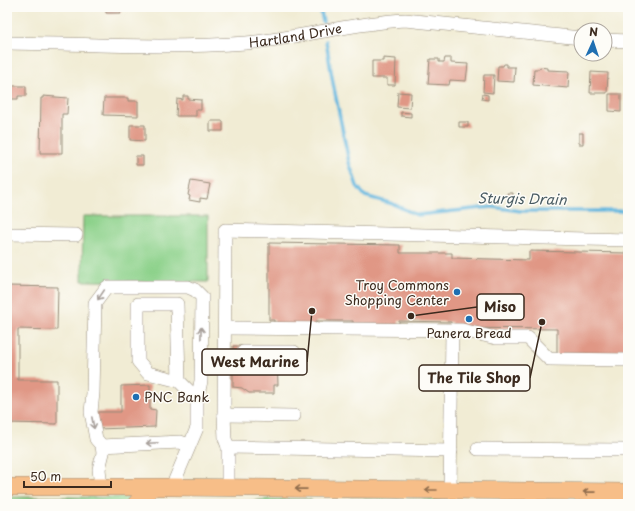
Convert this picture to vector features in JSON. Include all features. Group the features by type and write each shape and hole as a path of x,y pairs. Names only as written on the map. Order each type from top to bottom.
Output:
{"main road":[{"path":"7,487 172,487 628,492"},
{"path":"136,504 144,494 154,488"},
{"path":"332,489 342,504"},
{"path":"484,504 498,491"}],"street":[{"name":"Hartland Drive","path":"7,43 212,45 278,39 387,21 405,20 573,37"},
{"path":"613,40 628,41"},
{"path":"228,488 228,447 225,439 224,415 234,352 226,328 225,230 628,240"},
{"path":"7,234 76,235"},
{"path":"101,487 99,469 103,453 102,446 96,438 91,412 94,393 96,303 107,287 188,287 195,290 202,297 201,380 197,399 197,428 172,487"},
{"path":"179,381 177,304 138,304 138,361 148,373 179,381 197,399"},
{"path":"226,328 452,330 496,338 528,338 549,359 628,360"},
{"path":"450,490 449,473 451,451 452,330"},
{"path":"234,352 294,352"},
{"path":"224,415 294,416"},
{"path":"102,446 180,442 186,444 188,448"},
{"path":"228,447 451,451"},
{"path":"478,449 628,450"}],"green space":[{"path":"83,216 208,216 208,282 82,281"},
{"path":"7,497 127,497 128,499 124,504 7,504"},
{"path":"267,499 311,499 311,502 324,504 232,504"},
{"path":"350,499 461,500 464,502 463,504 349,504"}],"building":[{"path":"106,7 121,7 121,13 106,13"},
{"path":"383,58 396,59 395,85 387,85 387,78 372,78 372,61 383,61"},
{"path":"445,58 451,58 451,63 468,64 466,81 450,80 449,85 428,84 430,59 439,59 439,62 444,62"},
{"path":"504,64 507,64 507,67 515,67 514,82 497,81 498,66 503,66"},
{"path":"540,67 547,68 547,70 569,71 568,88 533,85 534,69 539,69"},
{"path":"591,72 608,73 607,93 590,93"},
{"path":"484,75 494,75 493,93 483,92"},
{"path":"7,77 9,77 9,86 26,86 26,96 18,96 18,99 7,99"},
{"path":"398,92 411,93 410,108 397,107"},
{"path":"483,94 488,95 488,100 482,99"},
{"path":"609,94 621,94 621,112 609,111"},
{"path":"43,96 68,98 67,114 62,114 62,153 40,153 41,98 43,98"},
{"path":"183,96 188,96 188,99 201,100 201,110 196,110 196,116 176,116 177,99 183,100"},
{"path":"104,98 128,98 128,101 138,101 138,116 103,115"},
{"path":"401,112 411,113 411,117 401,116"},
{"path":"7,117 10,117 9,132 7,132"},
{"path":"210,121 223,121 223,131 210,131"},
{"path":"459,122 468,122 468,127 459,127"},
{"path":"130,125 145,125 145,141 130,140"},
{"path":"579,133 583,133 583,144 579,144"},
{"path":"136,156 143,156 143,165 136,165"},
{"path":"191,181 210,184 207,199 200,198 200,202 189,200 190,196 188,195"},
{"path":"507,193 513,193 513,198 507,197"},
{"path":"269,243 400,245 400,253 452,253 452,258 529,260 529,251 628,253 628,358 557,356 557,329 451,328 451,322 399,321 399,328 353,327 353,321 316,321 316,326 274,325 274,320 269,320"},
{"path":"7,286 58,287 57,330 18,329 18,380 57,380 57,424 7,423"},
{"path":"233,346 243,346 243,360 277,360 278,385 274,385 274,393 249,393 242,388 233,387"},
{"name":"PNC Bank","path":"150,385 150,409 156,410 155,427 97,429 96,412 121,412 121,386"}],"waterway":[{"name":"Sturgis Drain","path":"320,7 323,22"},
{"name":"Sturgis Drain","path":"326,41 349,162 357,186 365,196 393,204 417,215 492,207 521,211 628,211"}],"place":[{"name":"Troy Commons Shopping Center","path":"457,292"},
{"name":"West Marine","path":"312,311"},
{"name":"Miso","path":"411,316"},
{"name":"Panera Bread","path":"469,319"},
{"name":"The Tile Shop","path":"542,322"},
{"name":"PNC Bank","path":"136,397"}]}
